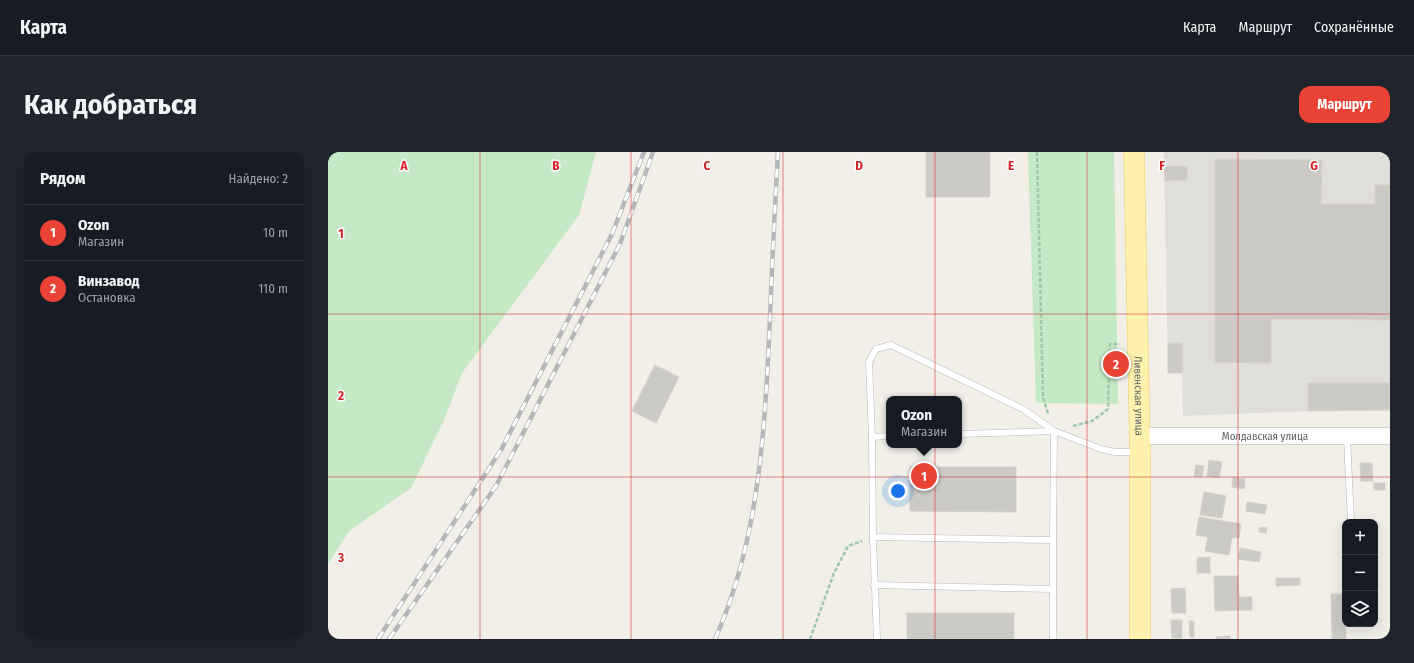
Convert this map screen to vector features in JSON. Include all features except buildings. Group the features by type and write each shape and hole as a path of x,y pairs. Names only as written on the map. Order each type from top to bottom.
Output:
{"main road":[{"name":"Ливенская улица","path":"1134,152 1139,344 1140,639"}],"street":[{"name":"Молдавская улица","path":"1140,444 1347,436 1390,436"}],"lane":[{"path":"877,639 874,585 872,437 869,362 876,349 891,345 1023,409 1054,431 1101,449 1115,452 1140,444"},
{"path":"962,434 1054,431"},
{"path":"1053,639 1054,431"},
{"path":"872,437 886,436"},
{"path":"1347,436 1351,519"},
{"path":"873,537 1053,540"},
{"path":"874,585 1053,589"}],"path":[{"path":"1037,152 1043,398"},
{"path":"1054,431 1092,421 1108,409 1110,344 1139,344"},
{"path":"810,639 834,573 848,546 873,537"}],"shaded area":[{"path":"1164,152 1390,152 1390,410 1308,411 1183,416 1182,373 1168,373"}],"green space":[{"path":"328,152 596,152 579,215 462,373 444,420 411,488 349,531 328,564"},
{"path":"1028,152 1114,152 1118,404 1036,403"}],"railway":[{"path":"378,639 501,450 612,234 644,152"},
{"path":"389,639 496,486 620,244 653,152"},
{"path":"715,639 730,601 742,562 758,482 766,400 778,152"}],"place":[{"name":"Винзавод","path":"1116,364"},
{"name":"Ozon","path":"924,476"}]}
